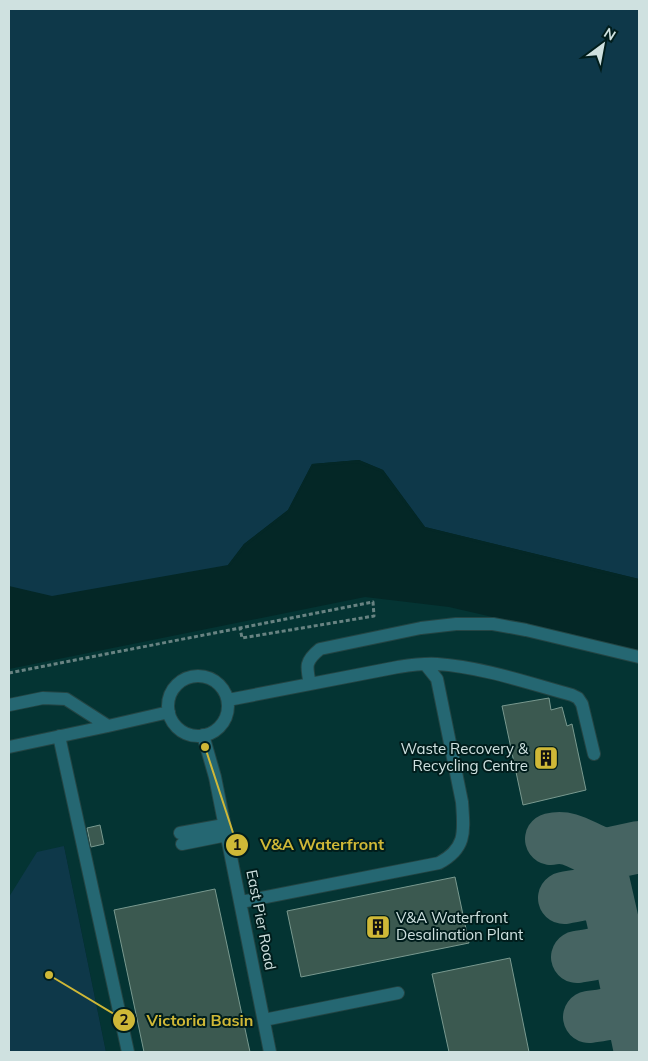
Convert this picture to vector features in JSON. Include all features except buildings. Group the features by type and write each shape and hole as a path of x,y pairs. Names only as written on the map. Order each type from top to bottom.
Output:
{"street":[{"path":"310,684 306,668 311,657 320,649 421,628 456,624 493,624 639,657"},
{"path":"241,902 439,863 455,853 462,839 462,802 437,679 425,664"},
{"path":"228,700 398,667 436,664 524,681 578,698 582,704 594,754"},
{"path":"198,676 217,682 224,690 228,700 225,719 212,732 203,735 185,733 172,720 169,712 169,701 172,691 178,683 187,678 198,676"},
{"path":"9,705 43,698 66,699 108,726"},
{"path":"9,747 169,712"},
{"name":"East Pier Road","path":"203,735 215,776 270,1052"},
{"path":"59,736 128,1052"},
{"path":"181,839 226,830"},
{"path":"264,1020 398,993"}],"path":[{"path":"9,673 373,602 374,616 242,638 240,628"}],"shaded area":[{"path":"9,9 639,9 639,579 425,527 383,470 359,460 312,464 288,510 244,544 228,565 52,596 9,586"},
{"path":"365,597 449,607 541,628 639,654 639,1052 106,1052 64,846 9,897 9,669"},
{"path":"64,846 106,1052 9,1052 9,897 37,852"}],"pier":[{"path":"359,460 383,470 425,527 639,579 639,582 424,529 381,472 358,463 313,466 289,512 246,546 229,567 228,565 244,544 288,510 312,464"}],"taxiway":[{"path":"551,839 572,840 604,854"},
{"path":"639,847 602,855 599,860 639,1047"},
{"path":"564,898 589,893 597,886 602,873"},
{"path":"577,957 596,954 607,949 614,939 615,932"},
{"path":"589,1017 609,1014 619,1009 626,1000 628,992"}],"place":[{"name":"V&A Waterfront","path":"205,747"},
{"name":"Waste Recovery & Recycling Centre","path":"546,758"},
{"name":"V&A Waterfront Desalination Plant","path":"378,927"},
{"name":"Victoria Basin","path":"49,975"}]}
